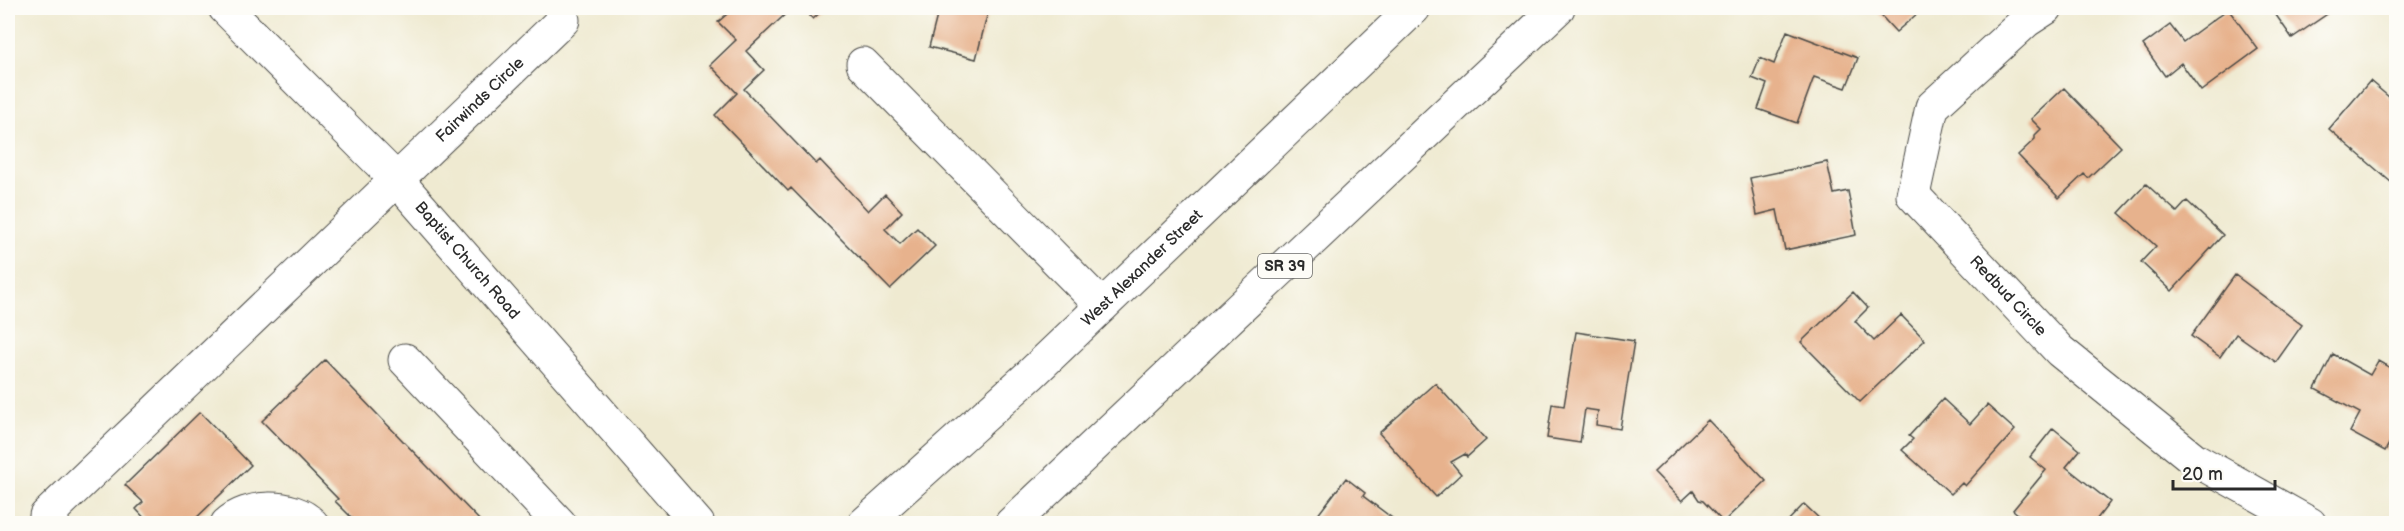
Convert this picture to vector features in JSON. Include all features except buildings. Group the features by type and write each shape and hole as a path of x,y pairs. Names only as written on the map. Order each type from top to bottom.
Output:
{"street":[{"name":"Baptist Church Road","path":"225,8 397,180 698,524"},
{"name":"West Alexander Street","path":"864,524 1030,375 1414,8"},
{"name":"SR 39","path":"1011,524 1558,8"},
{"name":"Redbud Circle","path":"2046,8 2026,21 1932,107 1913,195 2060,351 2194,459 2310,524"},
{"name":"Fairwinds Circle","path":"46,521 397,180 559,12"},
{"path":"863,64 1102,306"},
{"path":"405,360 560,524"},
{"path":"227,524 236,515 271,508 308,520"}]}
